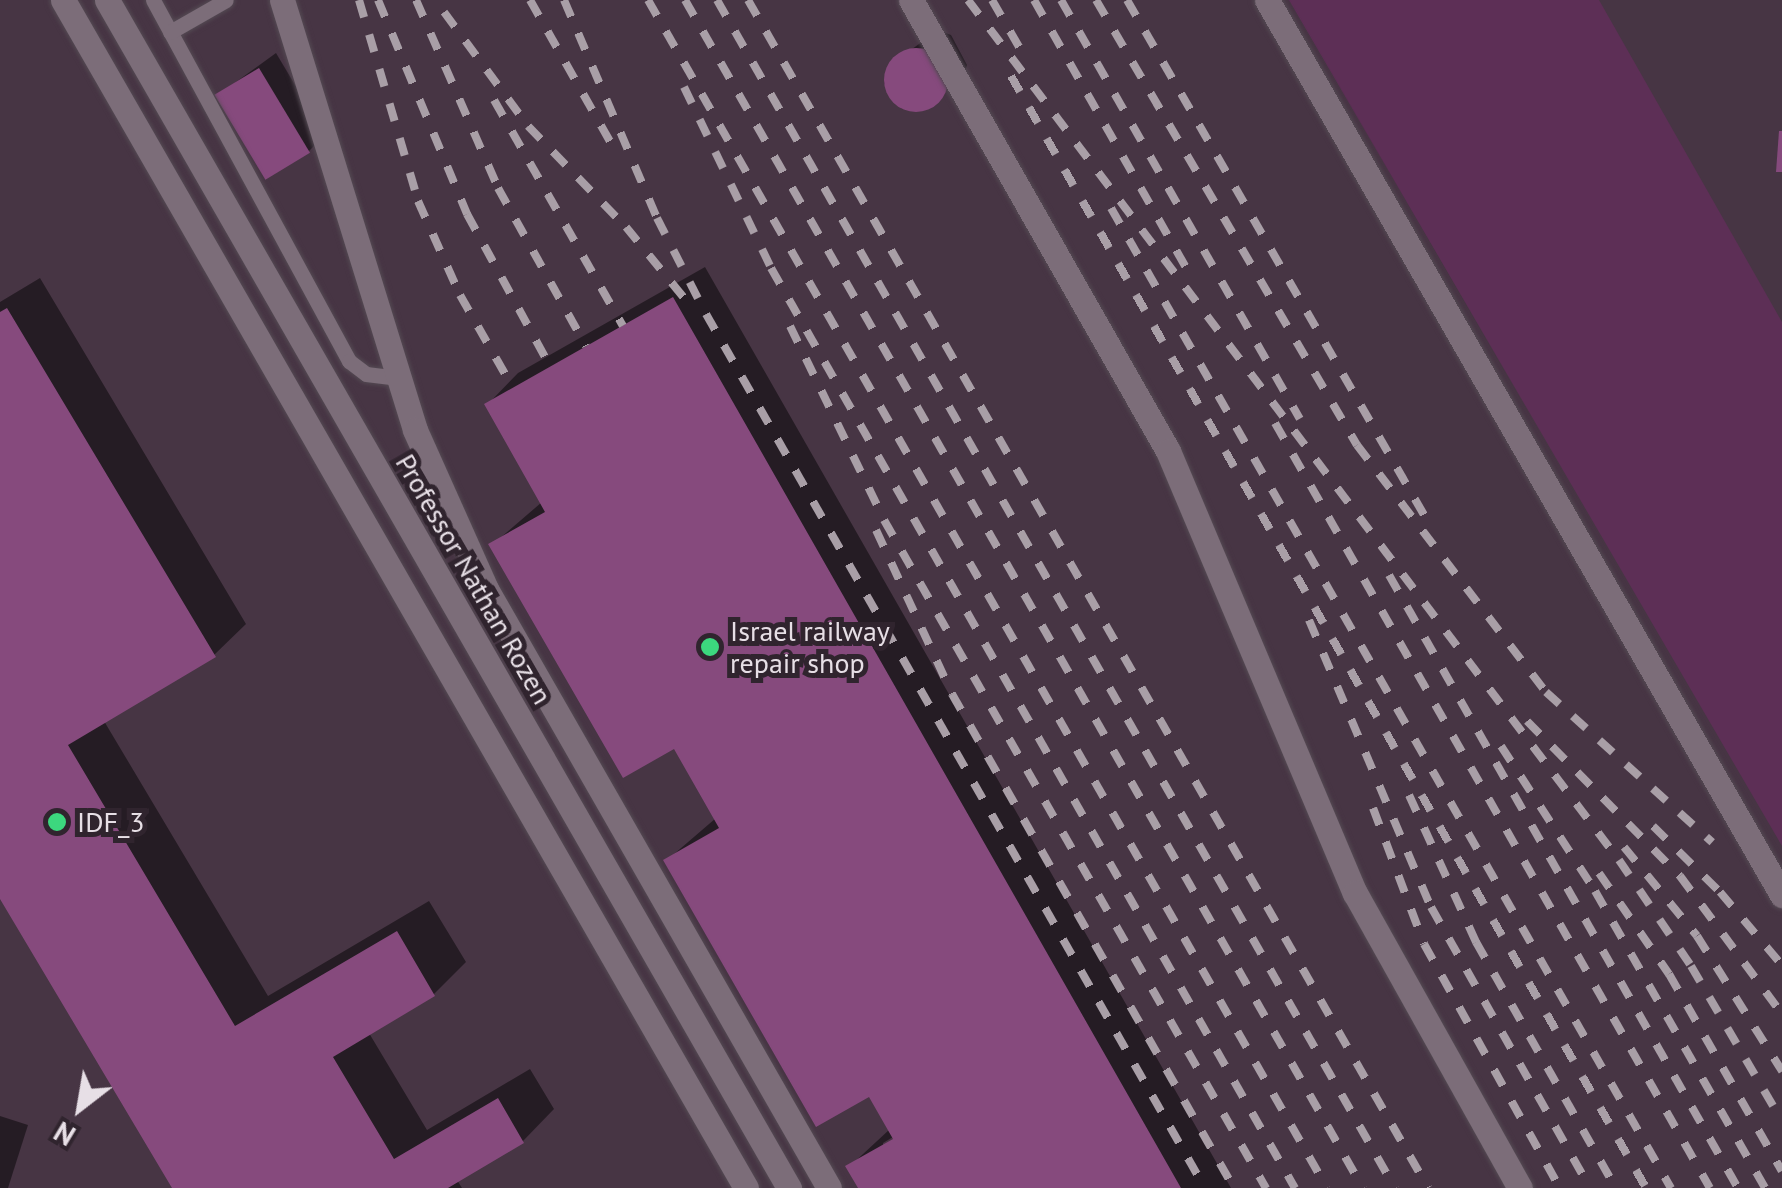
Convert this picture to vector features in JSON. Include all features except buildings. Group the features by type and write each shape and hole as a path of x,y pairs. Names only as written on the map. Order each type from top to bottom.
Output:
{"street":[{"path":"64,0 746,1188"},
{"name":"Professor Nathan Rozen","path":"106,0 789,1188"},
{"path":"282,0 415,430 486,589 828,1188"},
{"path":"910,0 1168,452 1330,840 1520,1188"},
{"path":"1267,0 1782,895"}],"lane":[{"path":"153,0 350,361 366,374 399,378"},
{"path":"170,32 226,0"}],"shaded area":[{"path":"0,0 1782,0 1782,1188 0,1188"},
{"path":"1289,0 1599,0 1782,322 1782,846"}],"railway":[{"path":"359,0 418,201 460,295 513,388"},
{"path":"378,0 467,214 550,366"},
{"path":"416,0 498,188 586,346"},
{"path":"530,0 611,143"},
{"path":"564,0 657,218 706,314 1205,1188"},
{"path":"648,0 1327,1188"},
{"path":"685,0 1363,1188"},
{"path":"717,0 1395,1188"},
{"path":"748,0 1428,1188"},
{"path":"968,0 1619,860 1691,966 1782,1121"},
{"path":"992,0 1022,52"},
{"path":"1034,0 1188,271"},
{"path":"1061,0 1300,419"},
{"path":"1096,0 1357,445 1546,692 1712,842"},
{"path":"1127,0 1427,520"},
{"path":"444,12 528,126 626,227 689,304"},
{"path":"1011,76 1646,1188"},
{"path":"684,87 771,268 1295,1188"},
{"path":"494,100 623,326"},
{"path":"1111,208 1671,1188"},
{"path":"790,326 884,520 1266,1188"},
{"path":"1275,423 1710,1188"},
{"path":"876,530 952,694 1234,1188"},
{"path":"1389,575 1738,1188"},
{"path":"1309,620 1431,907 1590,1188"},
{"path":"1527,721 1680,876 1782,1014"},
{"path":"1501,746 1595,891 1765,1188"},
{"path":"1409,795 1476,942 1616,1188"},
{"path":"1373,808 1424,944 1560,1188"},
{"path":"1653,826 1720,892 1782,965"},
{"path":"1624,847 1697,936 1782,1071"},
{"path":"1599,873 1669,974 1782,1171"}],"place":[{"name":"Israel railway repair shop","path":"710,647"},
{"name":"IDF_3","path":"57,822"}]}
